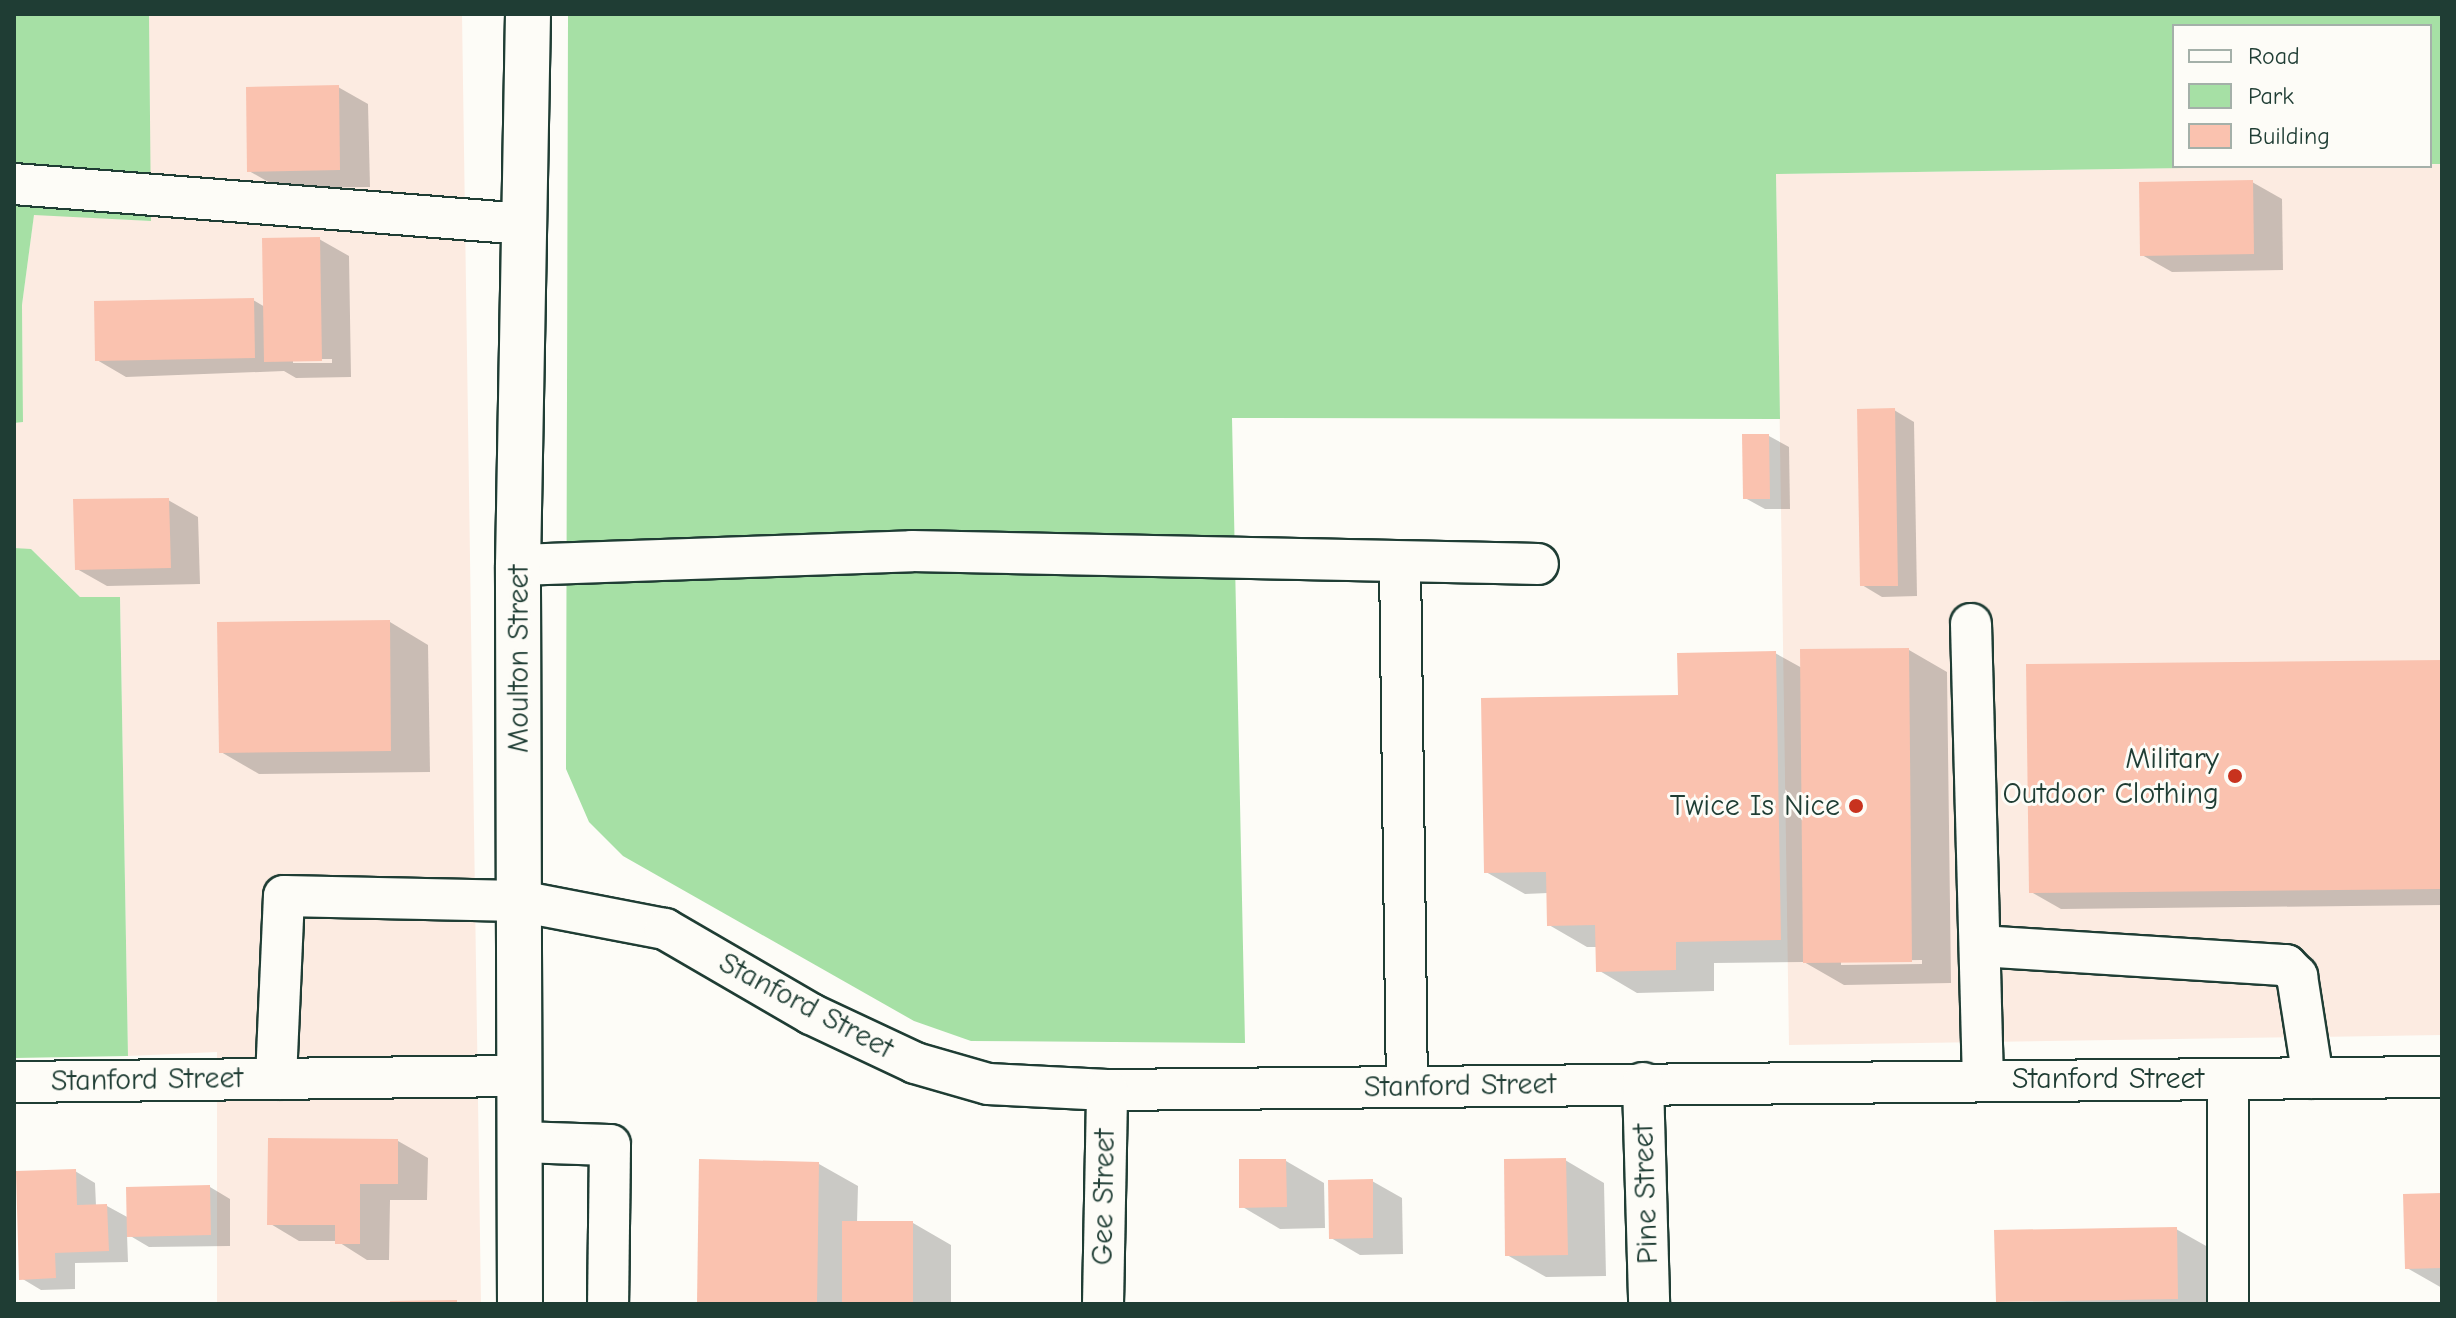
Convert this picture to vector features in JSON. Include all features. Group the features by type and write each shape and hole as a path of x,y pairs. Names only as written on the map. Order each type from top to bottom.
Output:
{"main road":[{"name":"Moulton Street","path":"520,1304 518,565 528,14"}],"street":[{"path":"14,184 524,224"},
{"path":"518,565 912,551 1538,564"},
{"path":"1400,562 1407,1087"},
{"path":"1971,624 1983,1080"},
{"name":"Stanford Street","path":"276,1079 284,896 519,901 665,929 811,1014 915,1063 988,1084 1107,1090 2442,1077"},
{"path":"1980,946 2286,965 2297,976 2313,1078"},
{"name":"Stanford Street","path":"14,1082 519,1076"},
{"path":"2228,1079 2228,1304"},
{"name":"Pine Street","path":"1643,1083 1649,1304"},
{"name":"Gee Street","path":"1103,1304 1107,1090"},
{"path":"519,1142 610,1145 608,1304"}],"shaded area":[{"path":"149,14 462,14 481,1304 217,1304 217,1052 128,1056 120,597 80,597 32,550 14,548 14,423 23,422 22,305 34,214 150,221"},
{"path":"2432,164 2442,164 2442,1035 1789,1045 1776,174 2432,168"}],"green space":[{"path":"14,14 149,14 151,221 34,215 22,305 23,422 14,423"},
{"path":"568,14 2442,14 2442,164 2432,164 2432,24 2172,24 2172,168 2188,168 1776,174 1780,419 1232,418 1245,1043 971,1041 914,1021 623,856 589,822 566,769"},
{"path":"14,548 31,549 80,597 120,597 128,1056 14,1058"}],"building":[{"path":"339,85 340,170 247,172 246,87"},
{"path":"2253,180 2254,254 2140,256 2139,182"},
{"path":"320,237 322,361 264,362 262,238"},
{"path":"254,298 255,358 95,361 94,301"},
{"path":"1895,408 1898,586 1860,586 1857,409"},
{"path":"1742,434 1769,434 1770,499 1743,499"},
{"path":"169,498 171,568 75,570 73,499"},
{"path":"390,620 391,751 219,753 217,622"},
{"name":"Twice Is Nice","path":"1909,648 1912,962 1803,963 1800,649"},
{"path":"1776,651 1781,940 1676,942 1676,970 1596,972 1595,925 1547,926 1546,872 1484,873 1481,698 1678,695 1677,653"},
{"name":"Military Outdoor Clothing","path":"2442,660 2442,889 2029,893 2026,664"},
{"path":"268,1138 398,1139 398,1184 360,1184 360,1244 335,1244 335,1225 267,1225"},
{"path":"1566,1158 1568,1255 1505,1256 1504,1159"},
{"path":"699,1159 819,1162 817,1304 697,1304"},
{"path":"1239,1159 1286,1159 1287,1207 1239,1208"},
{"path":"76,1169 77,1205 107,1204 109,1251 55,1253 56,1278 19,1280 16,1171"},
{"path":"1373,1179 1373,1238 1329,1239 1328,1180"},
{"path":"210,1185 211,1235 127,1237 126,1187"},
{"path":"2442,1193 2442,1268 2405,1269 2403,1194"},
{"path":"842,1221 913,1221 913,1304 842,1304"},
{"path":"2177,1227 2178,1299 1996,1302 1994,1230"},
{"path":"457,1300 457,1304 390,1304 390,1301"}],"place":[{"name":"Military Outdoor Clothing","path":"2235,776"},
{"name":"Twice Is Nice","path":"1856,806"}]}
